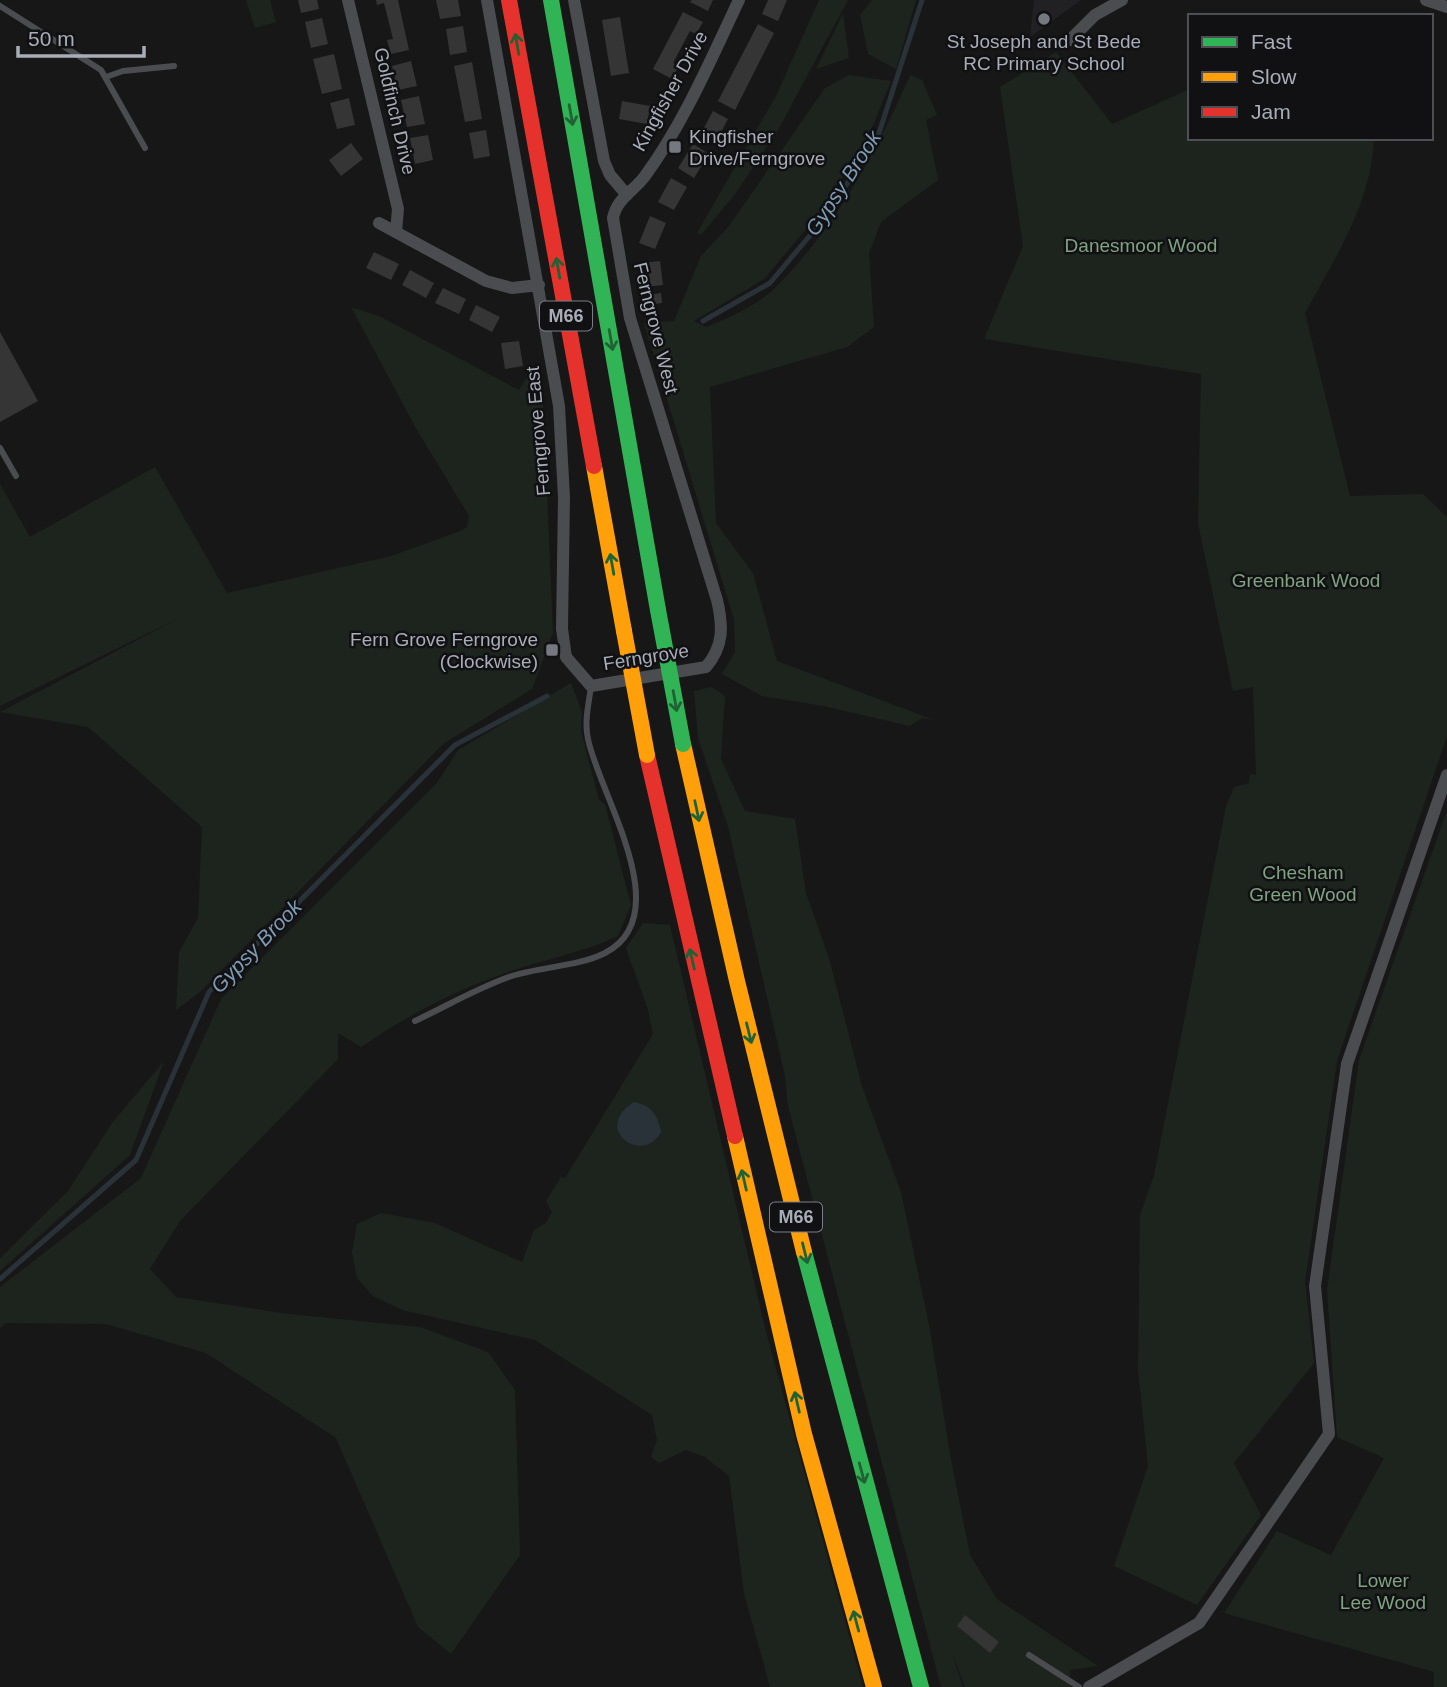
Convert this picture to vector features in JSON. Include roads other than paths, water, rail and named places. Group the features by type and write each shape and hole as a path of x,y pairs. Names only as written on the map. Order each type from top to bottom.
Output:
{"highway":[{"name":"M66","path":"509,0 647,755 804,1434 874,1687"},
{"name":"M66","path":"551,0 658,610 722,927 848,1425 921,1687"}],"street":[{"name":"Goldfinch Drive","path":"348,0 398,209 396,232"},
{"name":"Ferngrove East","path":"487,0 559,405 564,497 562,629 566,657 592,686"},
{"path":"574,0 604,161 610,175 626,195"},
{"name":"Kingfisher Drive","path":"626,195 645,177 688,104 739,0"},
{"path":"1070,40 1095,15 1122,0"},
{"path":"1426,0 1447,7"},
{"name":"Ferngrove West","path":"626,195 618,203 613,218 630,318 722,621 716,655 706,667"},
{"path":"379,223 486,281 512,288 539,285"},
{"name":"Ferngrove","path":"592,686 706,667"},
{"path":"1089,1687 1199,1623 1329,1434 1315,1286 1347,1064 1447,775"}],"lane":[{"path":"0,6 97,66 106,77 145,148"},
{"path":"106,77 123,71 174,66"},
{"path":"0,448 16,476"},
{"path":"415,1021 511,977 605,953 626,938 638,910 628,850 588,739 587,716 592,686"},
{"path":"1029,1655 1079,1687"}],"waterway":[{"name":"Gypsy Brook","path":"703,321 770,283 828,214 879,133 922,0"},
{"name":"Gypsy Brook","path":"0,1279 136,1160 209,992 455,745 547,696"}],"place":[{"name":"St Joseph and St Bede RC Primary School","path":"1044,19"},
{"name":"Kingfisher Drive/Ferngrove","path":"675,147"},
{"name":"Fern Grove Ferngrove (Clockwise)","path":"552,650"}],"park label":[{"name":"Danesmoor Wood","path":"1141,245"},
{"name":"Greenbank Wood","path":"1306,580"},
{"name":"Chesham Green Wood","path":"1303,883"},
{"name":"Lower Lee Wood","path":"1383,1591"}]}
